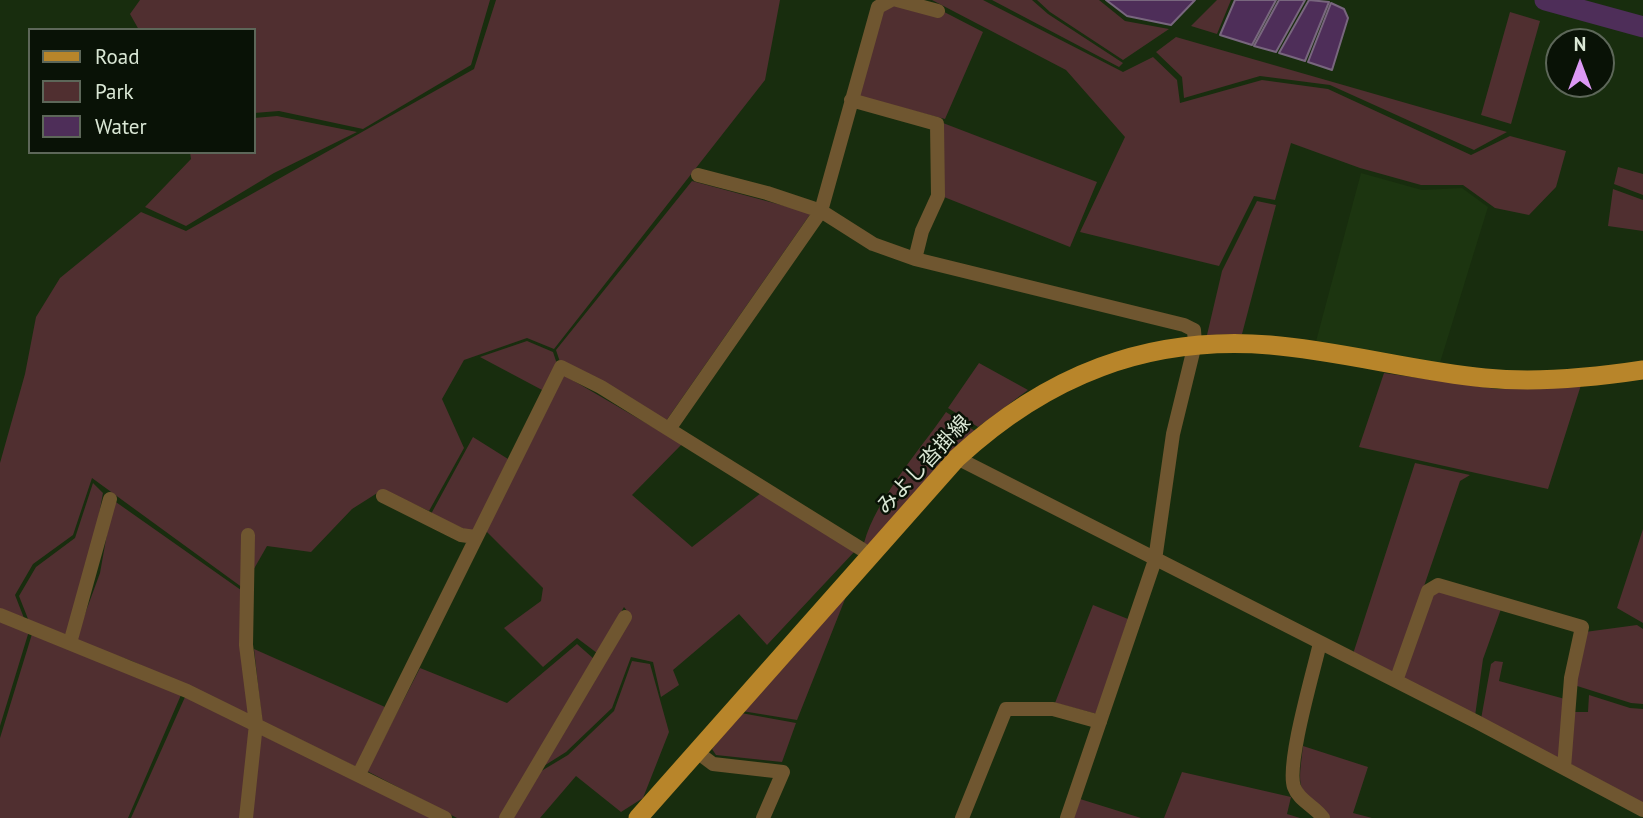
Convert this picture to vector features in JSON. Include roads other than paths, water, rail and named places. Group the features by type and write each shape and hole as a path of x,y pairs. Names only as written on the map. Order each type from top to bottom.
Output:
{"main road":[{"name":"みよし沓掛線","path":"638,818 957,458 994,424 1043,392 1101,366 1145,352 1195,344 1270,345 1486,378 1595,377 1643,370"}],"street":[{"path":"669,429 821,211 878,7 891,0"},
{"path":"897,0 938,11"},
{"path":"851,100 937,124 938,196 922,231 915,259"},
{"path":"698,175 767,192 821,211 873,244 915,259 1184,324 1194,330 1195,344 1173,434 1155,560 1067,818"},
{"path":"359,774 561,367 669,429 871,555"},
{"path":"957,458 1643,810"},
{"path":"383,496 461,535 475,537"},
{"path":"70,643 110,499"},
{"path":"246,818 256,724 246,645 248,536"},
{"path":"1396,681 1428,591 1438,585 1582,627 1571,678 1564,768"},
{"path":"0,615 130,665 445,818"},
{"path":"506,818 625,617"},
{"path":"1320,643 1296,746 1293,786 1305,802 1323,818"},
{"path":"962,818 1006,709 1053,709 1100,722"},
{"path":"697,752 713,764 783,772 763,818"}],"water":[{"path":"1106,0 1195,0 1171,25 1127,16"},
{"path":"1235,0 1276,0 1252,45 1220,35"},
{"path":"1279,0 1305,0 1276,52 1254,46"},
{"path":"1309,0 1329,2 1305,61 1279,53"},
{"path":"1331,3 1344,9 1348,18 1332,70 1308,62"}],"waterway":[{"path":"1545,0 1643,27"}]}
